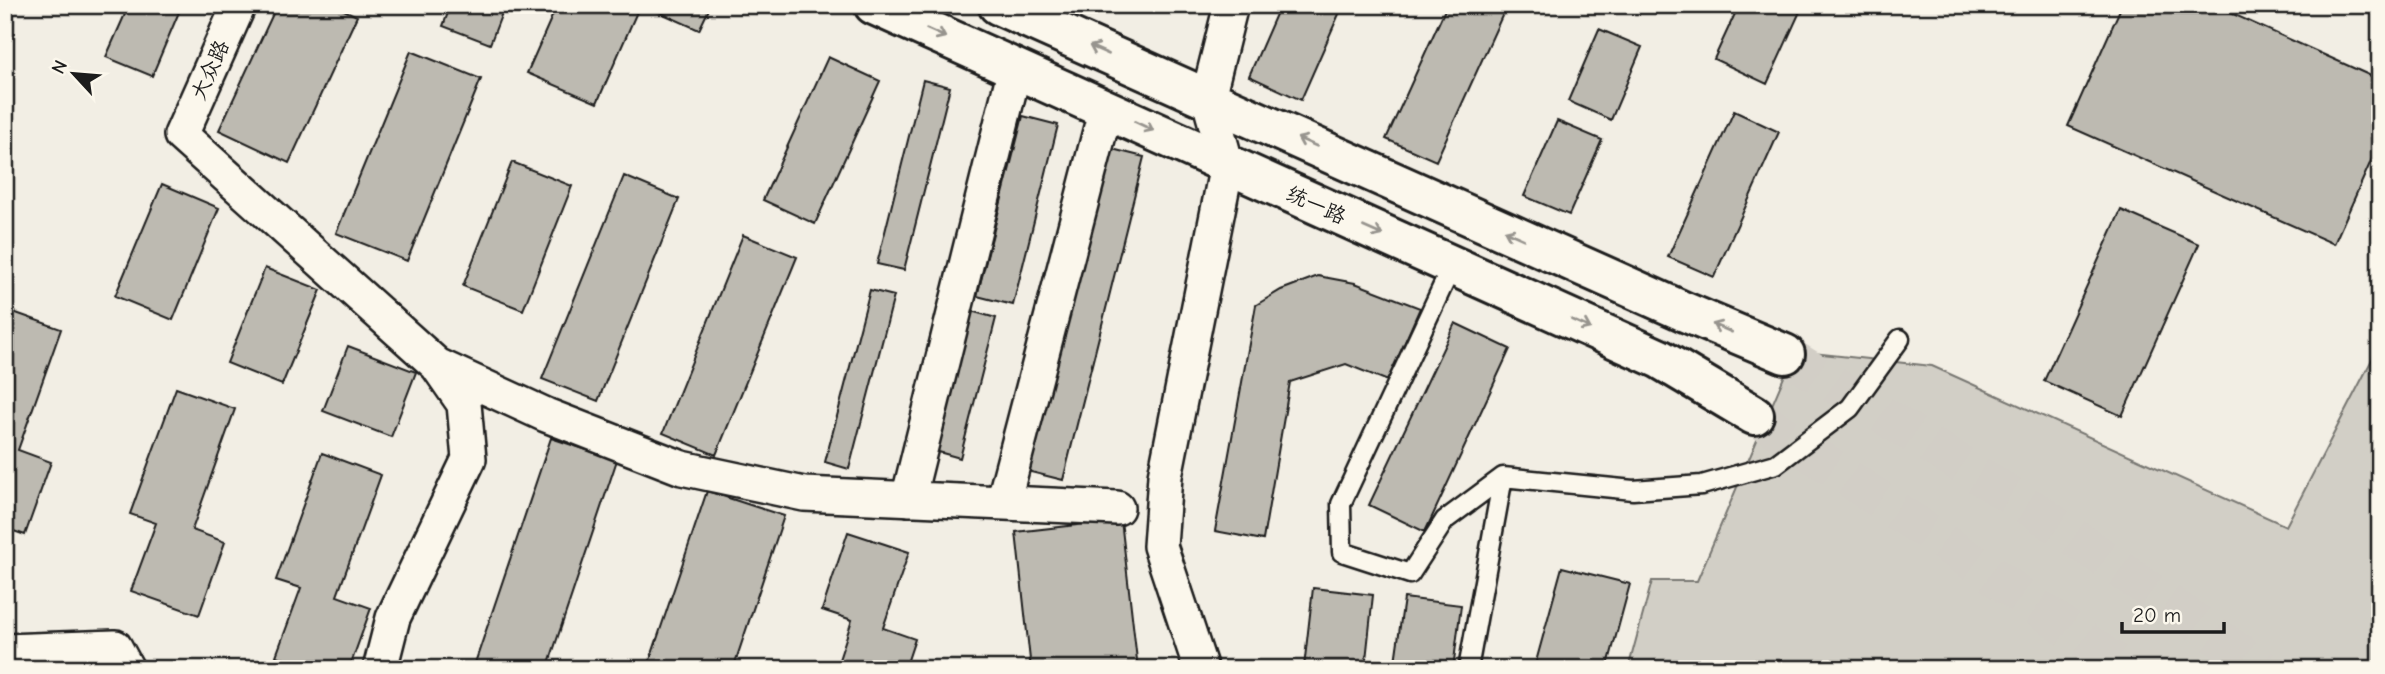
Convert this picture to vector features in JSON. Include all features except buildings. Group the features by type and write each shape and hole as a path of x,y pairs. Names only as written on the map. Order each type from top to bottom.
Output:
{"main road":[{"name":"统一路","path":"874,5 1660,359 1754,415"},
{"path":"998,5 1673,307 1785,354"}],"street":[{"name":"大众路","path":"239,5 181,135 438,365"},
{"path":"1201,669 1160,546 1165,476 1227,165 1208,97 1231,5"},
{"path":"908,499 1015,68"},
{"path":"1003,503 1106,108"},
{"path":"438,365 546,415 682,468 804,494 1117,508"},
{"path":"380,669 393,618 469,458 464,404 438,365"},
{"path":"5,651 115,647 127,669"}],"lane":[{"path":"1452,266 1341,504 1342,552 1410,573 1445,520 1503,477 1633,490 1702,485 1776,464 1850,408 1900,339"},
{"path":"1468,669 1503,477"}],"shaded area":[{"path":"2380,344 2380,669 1628,669 1652,581 1697,581 1795,351 1932,366 2286,526"}],"tunnel":[{"path":"1785,354 2039,513 2263,669"},
{"path":"1754,415 1992,575 2124,669"}]}
